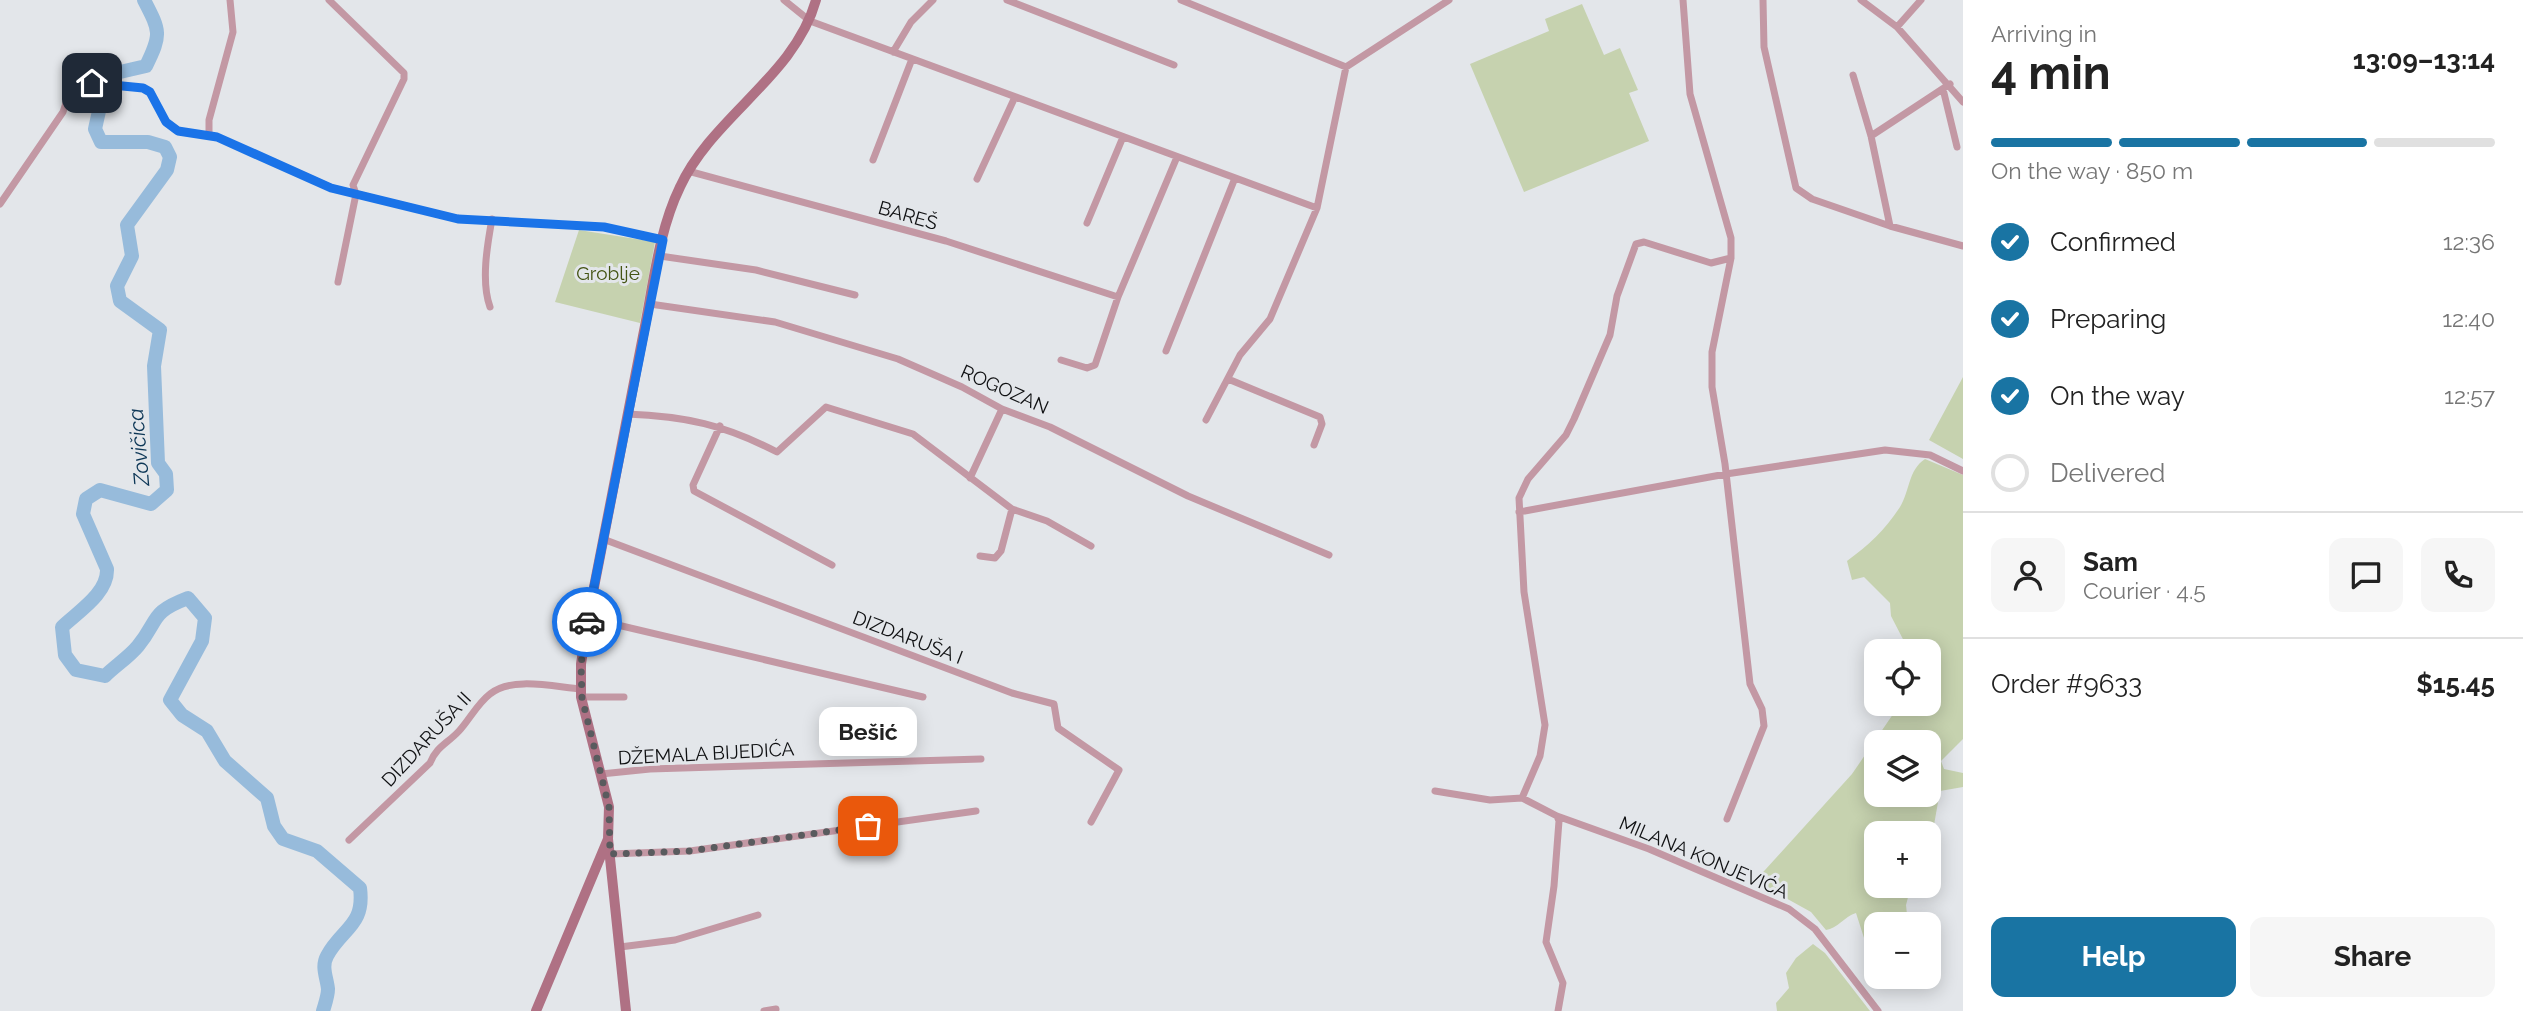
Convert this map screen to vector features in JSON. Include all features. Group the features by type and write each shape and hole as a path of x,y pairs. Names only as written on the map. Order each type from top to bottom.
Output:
{"street":[{"path":"209,136 209,120 233,32 230,0"},
{"path":"329,0 404,73 404,79 353,185 356,194 338,282"},
{"path":"784,0 810,21 1317,208"},
{"path":"626,1011 608,839 609,807 581,693 581,664 588,618 663,240 678,189 710,141 796,43 810,21 816,0"},
{"path":"893,52 911,22 933,0"},
{"path":"1007,0 1174,65"},
{"path":"1181,0 1346,68"},
{"path":"1206,420 1240,355 1270,319 1317,208 1346,68 1448,0"},
{"path":"1683,0 1690,94 1731,238 1731,258 1712,363 1716,417 1726,474 1750,684 1762,709 1763,726 1727,819"},
{"path":"1763,0 1764,47 1796,188 1812,199 1890,226 1963,246"},
{"path":"1861,0 1897,27 1946,86 1963,102"},
{"path":"1897,27 1920,0"},
{"path":"873,160 912,59"},
{"path":"1853,75 1871,136 1890,226"},
{"path":"0,204 63,112 70,91 76,85 92,83 143,88 150,92 166,122 178,131 209,136 331,188 458,219 604,227 663,240"},
{"path":"1871,136 1946,86"},
{"path":"1946,86 1957,147"},
{"path":"977,179 1015,97"},
{"path":"1087,223 1124,137"},
{"path":"1061,360 1087,368 1095,365 1118,297 1177,156"},
{"name":"BAREŠ","path":"688,171 946,242 1118,297"},
{"path":"1166,351 1235,178"},
{"path":"490,307 487,299 488,244 492,219"},
{"path":"1522,798 1544,740 1544,709 1524,592 1519,498 1528,479 1566,435 1603,353 1617,296 1636,244 1644,242 1711,263 1731,258"},
{"path":"660,256 756,270 855,295"},
{"name":"ROGOZAN","path":"650,303 715,311 829,336 898,359 962,387 1002,409 1050,426 1188,496 1329,555"},
{"path":"1228,379 1320,417 1322,424 1314,445"},
{"path":"627,414 676,416 720,426 777,453 826,407 913,434 1012,509 1047,521 1091,546"},
{"path":"970,478 1002,409"},
{"path":"720,426 694,485 694,491 832,565"},
{"path":"1519,512 1726,474 1885,450 1930,456 1963,471"},
{"path":"980,556 995,558 1001,551 1012,509"},
{"name":"DIZDARUŠA I","path":"603,539 1012,693 1054,704 1058,728 1119,770 1091,822"},
{"path":"588,618 923,696"},
{"name":"DIZDARUŠA II","path":"349,840 429,762 435,751 458,733 491,692 520,685 624,697"},
{"name":"DŽEMALA BIJEDIĆA","path":"601,774 663,768 981,759"},
{"name":"MILANA KONJEVIĆA","path":"1435,791 1490,800 1522,798 1557,816 1661,854 1789,909 1815,929 1878,1011"},
{"path":"610,854 690,851 976,811"},
{"path":"1557,816 1554,886 1546,942 1563,983 1558,1011"},
{"path":"536,1011 608,839"},
{"path":"620,947 674,940 758,915"},
{"path":"764,1011 776,1009"}],"green space":[{"path":"1582,4 1604,55 1620,48 1638,90 1629,93 1649,141 1524,192 1470,64 1549,31 1545,19"},
{"name":"Groblje","path":"579,230 655,242 640,323 555,302"},
{"path":"1963,377 1963,459 1929,440"},
{"path":"1925,459 1963,475 1963,739 1941,761 1941,730 1882,730 1892,716 1941,716 1941,639 1903,639 1891,616 1890,603 1864,577 1852,580 1847,561 1876,537 1894,515 1903,501 1915,469"},
{"path":"1864,756 1864,807 1937,807 1935,821 1864,821 1864,898 1908,898 1907,912 1864,912 1864,938 1856,913 1826,930 1811,912 1755,881 1852,774"},
{"path":"1941,761 1944,769 1963,773 1963,787 1941,791"},
{"path":"1813,944 1825,953 1870,1011 1777,1011 1776,1003 1789,988 1786,973 1796,958"}],"waterway":[{"name":"Zovičica","path":"144,0 156,26 155,47 146,66 107,75 95,129 101,142 148,142 165,147 170,157 167,170 127,225 132,256 117,286 120,301 160,330 154,366 158,463 166,474 167,490 151,504 100,490 86,499 83,514 107,569 106,578 98,594 62,627 65,655 76,670 105,676 134,650 167,608 188,598 205,618 202,641 170,700 182,715 207,731 225,761 267,798 274,826 283,839 317,851 360,888 361,901 356,919 325,960 328,989 323,1011"}],"way so far":[{"path":"587,622 581,664 582,698 609,807 610,854 690,851 868,826"}],"place":[{"name":"Bešić","path":"868,826"}],"route":[{"path":"92,83 143,88 150,92 166,122 178,131 217,137 331,188 458,219 604,227 663,240 587,622"}]}
